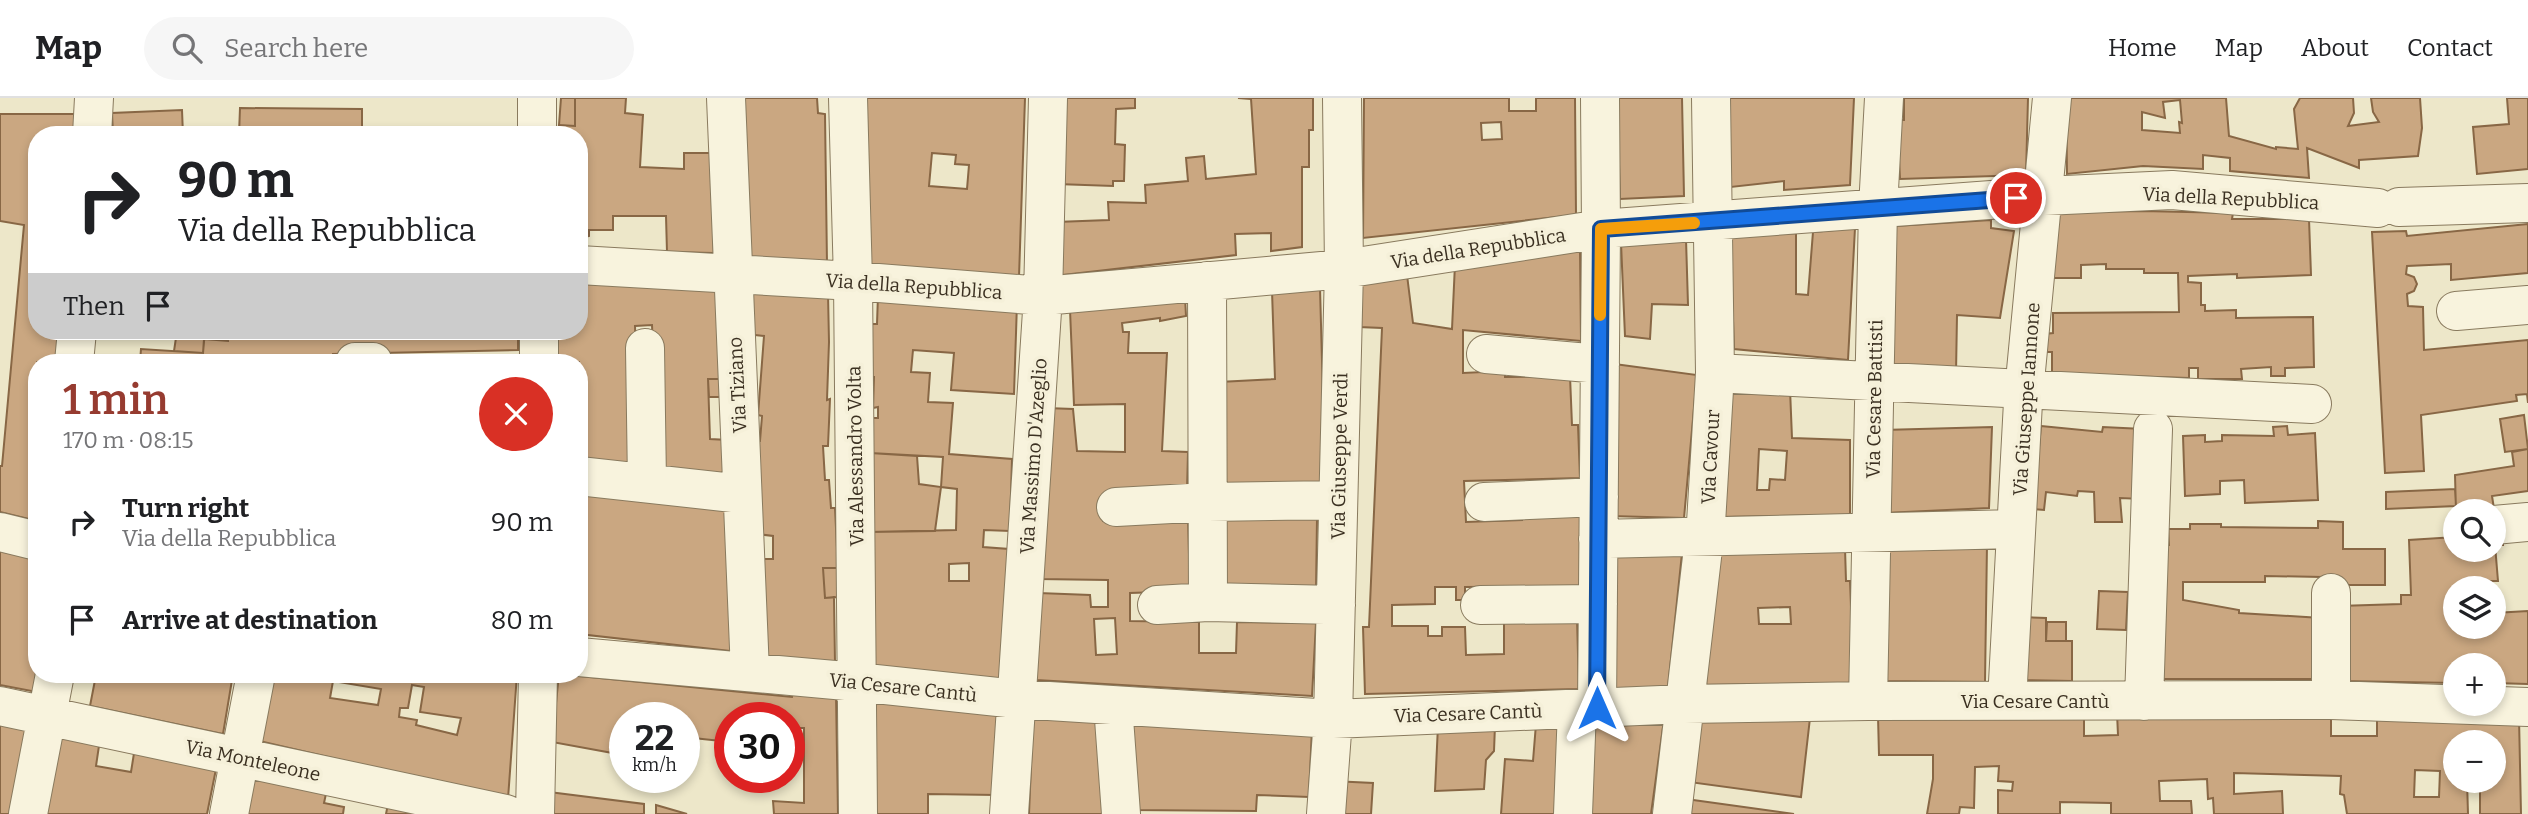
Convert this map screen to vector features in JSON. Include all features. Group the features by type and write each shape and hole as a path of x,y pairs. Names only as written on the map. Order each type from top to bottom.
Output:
{"street":[{"path":"92,126 94,98"},
{"path":"537,98 537,126"},
{"name":"Via Tiziano","path":"726,98 750,673"},
{"name":"Via Alessandro Volta","path":"848,98 853,281 858,814"},
{"name":"Via Massimo D'Azeglio","path":"1009,814 1043,296 1048,98"},
{"name":"Via Giuseppe Verdi","path":"1326,814 1333,719 1344,269 1342,98"},
{"path":"1573,814 1598,604 1600,98"},
{"name":"Via Cavour","path":"1672,814 1704,537 1715,373 1712,98"},
{"name":"Via Cesare Battisti","path":"1868,701 1878,208 1884,98"},
{"name":"Via Giuseppe Iannone","path":"2007,701 2024,389 2052,98"},
{"name":"Via della Repubblica","path":"588,265 1043,296 1344,269 1601,229 2044,196 2172,190 2388,208 2528,203"},
{"path":"1207,281 1208,601"},
{"path":"2456,311 2528,305"},
{"path":"645,348 647,484"},
{"path":"1486,354 1600,364"},
{"path":"1715,373 2312,404"},
{"path":"2144,701 2153,429"},
{"path":"588,477 742,494"},
{"path":"1484,502 1599,497"},
{"path":"1116,507 1338,500"},
{"path":"2506,524 2528,522"},
{"path":"1598,539 2016,530"},
{"path":"0,532 28,539"},
{"path":"2331,593 2331,700"},
{"path":"1157,605 1208,601 1336,605"},
{"path":"1480,605 1598,604"},
{"name":"Via Cesare Cantù","path":"588,658 1017,699 1333,719 1685,704 1868,701 2331,700 2528,707"},
{"path":"28,814 53,683"},
{"path":"229,814 254,683"},
{"path":"535,814 538,683"},
{"path":"1113,705 1121,814"},
{"name":"Via Monteleone","path":"0,706 506,814"}],"building":[{"path":"561,98 575,98 575,126 559,125"},
{"path":"575,98 626,98 625,113 643,115 640,167 684,169 684,153 711,153 714,253 667,252 666,216 613,216 613,230 589,230 588,236 588,126 575,126"},
{"path":"737,98 817,98 818,113 825,114 827,264 743,264"},
{"path":"862,98 1025,98 1019,277 866,267","holes":["932,153 956,155 955,164 969,165 967,189 929,186"]},
{"path":"1060,98 1135,98 1135,108 1116,109 1115,144 1125,145 1124,181 1113,181 1113,186 1057,184"},
{"path":"1238,98 1313,98 1313,130 1309,130 1309,167 1302,167 1302,247 1271,251 1271,233 1235,234 1236,255 1054,276 1056,222 1109,220 1108,202 1146,203 1145,185 1188,181 1186,158 1204,156 1206,179 1256,174 1251,99"},
{"path":"1364,98 1509,98 1509,111 1536,111 1536,98 1575,98 1576,215 1363,238","holes":["1501,122 1502,139 1482,140 1481,123"]},
{"path":"1617,98 1682,98 1684,196 1620,199"},
{"path":"1726,98 1854,98 1850,185 1784,190 1784,181 1731,187"},
{"path":"1904,98 2028,98 2026,175 1900,179 1897,120 1904,120"},
{"path":"2066,98 2226,98 2229,136 2276,149 2298,149 2294,109 2300,98 2353,98 2354,113 2348,126 2379,122 2373,112 2371,98 2420,98 2422,128 2418,156 2359,160 2359,168 2307,148 2309,178 2230,171 2230,158 2203,155 2203,169 2143,166 2067,174","holes":["2180,100 2182,123 2179,122 2180,133 2142,130 2142,112 2165,118 2163,102"]},
{"path":"2507,98 2528,98 2528,169 2477,174 2473,127 2509,124"},
{"path":"240,108 362,109 362,126 239,126"},
{"path":"182,110 183,126 113,126 112,113"},
{"path":"0,114 83,114 82,126 28,126 28,340 64,340 64,354 28,354 28,519 0,512 0,466 24,225 0,221"},
{"path":"2056,212 2233,213 2232,219 2309,219 2311,275 2237,278 2237,274 2188,276 2188,282 2201,283 2201,305 2205,305 2205,311 2236,310 2236,318 2313,317 2314,367 2285,368 2285,376 2271,376 2271,367 2241,369 2242,379 2198,379 2198,368 2189,368 2189,378 2052,374 2052,352 2044,352 2044,334 2053,333 2053,313 2179,312 2178,273 2144,273 2144,269 2106,269 2106,264 2081,265 2081,278 2052,278"},
{"path":"1991,220 1991,228 2014,231 2000,318 1957,315 1956,373 1893,366 1895,226"},
{"path":"2528,224 2528,273 2451,280 2451,264 2407,266 2406,274 2414,277 2417,284 2414,291 2407,294 2408,306 2423,307 2424,350 2528,340 2528,403 2527,394 2516,395 2517,401 2421,415 2424,471 2385,473 2372,232 2406,231 2407,236"},
{"path":"1855,228 1848,360 1734,349 1730,236 1796,233 1796,294 1808,295 1813,232"},
{"path":"1686,239 1688,305 1652,304 1650,339 1625,336 1621,243"},
{"path":"1580,248 1581,341 1463,330 1463,373 1505,371 1505,377 1570,376 1572,425 1578,425 1580,478 1464,481 1466,522 1522,520 1522,512 1581,510 1581,586 1465,587 1465,600 1456,600 1456,587 1435,587 1435,604 1392,605 1392,626 1428,626 1428,636 1442,636 1442,627 1465,627 1466,655 1504,654 1504,619 1577,619 1579,689 1365,694 1363,627 1369,627 1382,328 1359,327 1358,277 1407,275 1413,323 1452,329 1455,264"},
{"path":"588,278 723,285 727,379 708,379 710,439 728,440 730,481 658,472 652,325 635,326 640,469 588,463 588,354 550,354 550,340 588,340"},
{"path":"1320,288 1323,397 1321,487 1222,488 1219,382 1275,379 1272,291"},
{"path":"744,289 828,293 827,400 830,399 828,446 823,446 825,480 829,480 831,508 835,508 838,568 823,568 825,598 834,597 835,663 763,656 759,559 773,559 773,536 757,534 748,440 760,441 762,416 758,415 764,336 746,334"},
{"path":"878,295 1017,303 1014,394 951,390 954,353 913,350 911,372 930,373 928,402 953,403 949,454 1012,459 1010,531 984,530 983,547 1009,549 1005,679 873,667 870,532 956,530 957,489 941,487 943,457 870,453 871,418 878,418 878,407 873,408 874,377 868,377 865,324 877,324","holes":["969,563 969,581 949,581 949,564"]},
{"path":"1185,297 1186,316 1160,321 1160,318 1122,323 1123,332 1129,332 1128,353 1167,353 1162,451 1188,452 1187,491 1102,495 1103,521 1188,517 1190,591 1130,593 1130,621 1199,622 1199,653 1236,653 1237,622 1316,623 1312,696 1036,680 1039,593 1090,595 1091,607 1108,607 1108,580 1039,579 1047,408 1073,409 1077,451 1125,452 1125,404 1074,405 1070,310","holes":["1115,618 1117,654 1096,655 1094,619"]},
{"path":"176,340 204,340 203,353 174,351"},
{"path":"204,340 518,340 518,350 141,354 141,349 203,353"},
{"path":"1607,363 1697,375 1684,518 1610,516"},
{"path":"708,379 727,379 728,397 709,397"},
{"path":"1724,386 1790,389 1792,438 1850,440 1850,515 1719,517","holes":["1759,449 1787,451 1785,480 1770,479 1769,490 1757,490"]},
{"path":"2524,415 2528,449 2505,452 2500,419"},
{"path":"2041,426 2102,432 2103,427 2143,429 2142,499 2120,498 2122,522 2095,522 2094,492 2078,491 2077,496 2046,492 2044,510 2033,509"},
{"path":"2287,426 2288,435 2315,433 2318,500 2245,503 2244,480 2220,481 2220,494 2185,496 2183,436 2205,435 2205,442 2222,441 2222,435 2274,436 2273,427"},
{"path":"1992,427 1989,508 1884,513 1883,430"},
{"path":"2528,449 2528,491 2492,496 2492,499 2456,499 2455,475 2514,466 2512,452"},
{"path":"870,453 917,456 919,484 941,487 935,531 870,532"},
{"path":"588,489 731,505 739,652 588,635"},
{"path":"2455,489 2456,499 2443,499 2443,507 2386,509 2386,492"},
{"path":"1219,516 1317,519 1316,591 1221,590"},
{"path":"2318,521 2343,522 2343,549 2385,549 2385,585 2322,585 2322,577 2265,576 2265,582 2183,582 2183,600 2239,610 2239,613 2321,618 2323,679 2155,679 2156,545 2169,545 2168,529 2190,529 2190,524 2318,528"},
{"path":"2443,538 2443,562 2496,562 2498,576 2443,576 2443,639 2506,639 2506,612 2528,611 2528,684 2506,683 2506,653 2443,653 2443,683 2340,681 2339,606 2401,604 2401,595 2411,595 2409,540"},
{"path":"0,542 28,549 28,683 39,683 42,693 0,685"},
{"path":"1987,544 1985,682 1881,681 1884,546"},
{"path":"1845,548 1846,581 1850,581 1854,683 1706,685 1713,552","holes":["1790,607 1791,624 1759,624 1758,608"]},
{"path":"1608,552 1682,553 1668,688 1607,689"},
{"path":"823,568 838,568 839,597 825,598"},
{"path":"2099,591 2128,592 2126,630 2097,629"},
{"path":"2019,617 2046,618 2046,641 2072,641 2072,681 2019,680"},
{"path":"2047,622 2066,622 2066,641 2046,641"},
{"path":"588,677 792,697 793,692 836,694 838,814 774,814 773,801 804,803 805,702 714,702 714,740 700,739 700,702 609,702 609,752 552,742 558,683 588,683"},
{"path":"94,683 232,683 223,734 90,706"},
{"path":"265,683 333,683 330,698 378,705 381,689 345,683 516,683 508,799 255,740","holes":["412,685 424,687 420,712 461,718 457,735 416,725 417,720 399,717 400,708 408,708"]},
{"path":"868,698 1001,708 996,795 928,794 928,814 871,814"},
{"path":"2117,713 2331,719 2331,736 2377,736 2377,715 2519,717 2521,814 2480,814 2480,793 2506,793 2506,730 2443,730 2443,793 2467,793 2468,814 2347,814 2344,795 2340,794 2341,776 2234,773 2234,794 2282,791 2283,814 2214,814 2213,798 2208,799 2207,779 2159,781 2160,801 2191,801 2192,814 2111,814 2111,803 2060,802 2060,814 1998,814 1998,790 2012,791 2013,782 1998,781 1999,766 1975,767 1974,808 1960,807 1959,814 1927,814 1933,779 1933,755 1879,755 1878,716 2084,714 2084,736 2118,735","holes":["2415,770 2440,771 2439,797 2414,797"]},
{"path":"1033,714 1103,720 1109,814 1029,814"},
{"path":"0,718 37,726 17,814 0,814"},
{"path":"1810,718 1801,797 1689,782 1697,719"},
{"path":"1664,720 1651,814 1580,814 1585,723"},
{"path":"1567,723 1563,814 1501,814 1505,759 1533,761 1536,724"},
{"path":"1123,724 1312,728 1309,797 1257,795 1256,811 1130,810"},
{"path":"1438,725 1495,725 1494,751 1486,760 1484,789 1435,791"},
{"path":"55,730 100,739 96,766 131,772 135,747 217,764 207,814 36,814"},
{"path":"248,774 327,789 324,803 344,807 343,814 240,814"},
{"path":"1332,781 1373,783 1371,814 1332,814"},
{"path":"541,791 644,804 644,814 540,814"},
{"path":"1686,799 1794,814 1685,814"},
{"path":"388,804 439,814 386,814"},
{"path":"656,805 687,814 656,814"}],"slow traffic":[{"path":"1600,315 1601,229 1694,223"}],"route":[{"path":"1597,708 1601,229 2016,198"}]}
